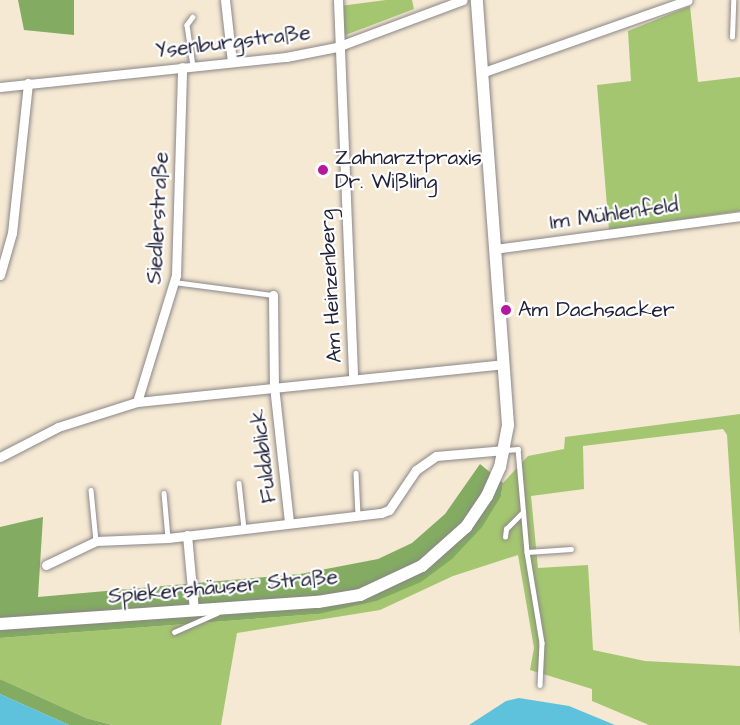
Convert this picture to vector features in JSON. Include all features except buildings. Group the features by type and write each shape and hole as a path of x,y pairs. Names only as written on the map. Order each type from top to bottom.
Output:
{"street":[{"path":"225,0 232,62"},
{"name":"Am Heinzenberg","path":"338,0 336,47 353,379"},
{"name":"Ysenburgstraße","path":"0,87 232,62 336,47 463,0"},
{"name":"Spiekershäuser Straße","path":"0,624 194,611 360,595 422,566 466,527 487,496 505,450 508,425 477,0"},
{"path":"481,72 688,0"},
{"name":"Siedlerstraße","path":"137,402 174,282 182,67"},
{"path":"0,275 12,233 28,83"},
{"name":"Im Mühlenfeld","path":"494,249 740,216"},
{"path":"273,295 274,386"},
{"path":"0,457 58,428 137,402 225,395 274,386 503,364"},
{"name":"Fuldablick","path":"274,386 289,521"},
{"name":"Fuldablick","path":"46,565 96,541 187,535 389,510 424,462 436,456 505,450"},
{"path":"187,535 194,611"}],"lane":[{"path":"732,36 733,0"},
{"path":"192,17 187,25 193,66"},
{"path":"174,282 273,295"},
{"path":"505,450 518,449 523,512 542,643 540,685"},
{"path":"356,474 358,514"},
{"name":"Fuldablick","path":"240,483 244,528"},
{"path":"91,490 96,541"},
{"path":"164,493 168,537"},
{"path":"505,537 506,529 523,512"},
{"path":"528,552 571,549"},
{"path":"174,632 227,608"}],"green space":[{"path":"18,0 74,0 74,35 24,30"},
{"path":"386,0 412,0 414,9 343,36 340,6"},
{"path":"690,6 698,82 740,77 740,211 609,230 597,85 631,81 628,31"},
{"path":"740,414 740,636 727,435 723,429 583,446 584,489 531,496 538,568 588,565 593,650 645,661 740,666 740,725 649,725 592,701 592,689 530,670 534,648 518,555 453,576 380,610 237,633 221,725 112,725 86,718 0,679 0,638 318,614 501,496 503,483 528,456 564,449 565,437"},
{"path":"480,464 503,483 501,496 482,527 452,559 421,582 376,601 318,614 0,638 0,527 43,517 38,597 300,574 378,559 412,543 445,514"},
{"path":"0,679 86,718 112,725 69,725 0,694"}],"water":[{"path":"0,694 69,725 0,725"},
{"path":"519,698 569,706 615,725 469,725 506,701"}],"place":[{"name":"Zahnarztpraxis Dr. Wißling","path":"323,170"},
{"name":"Am Dachsacker","path":"506,310"}]}
